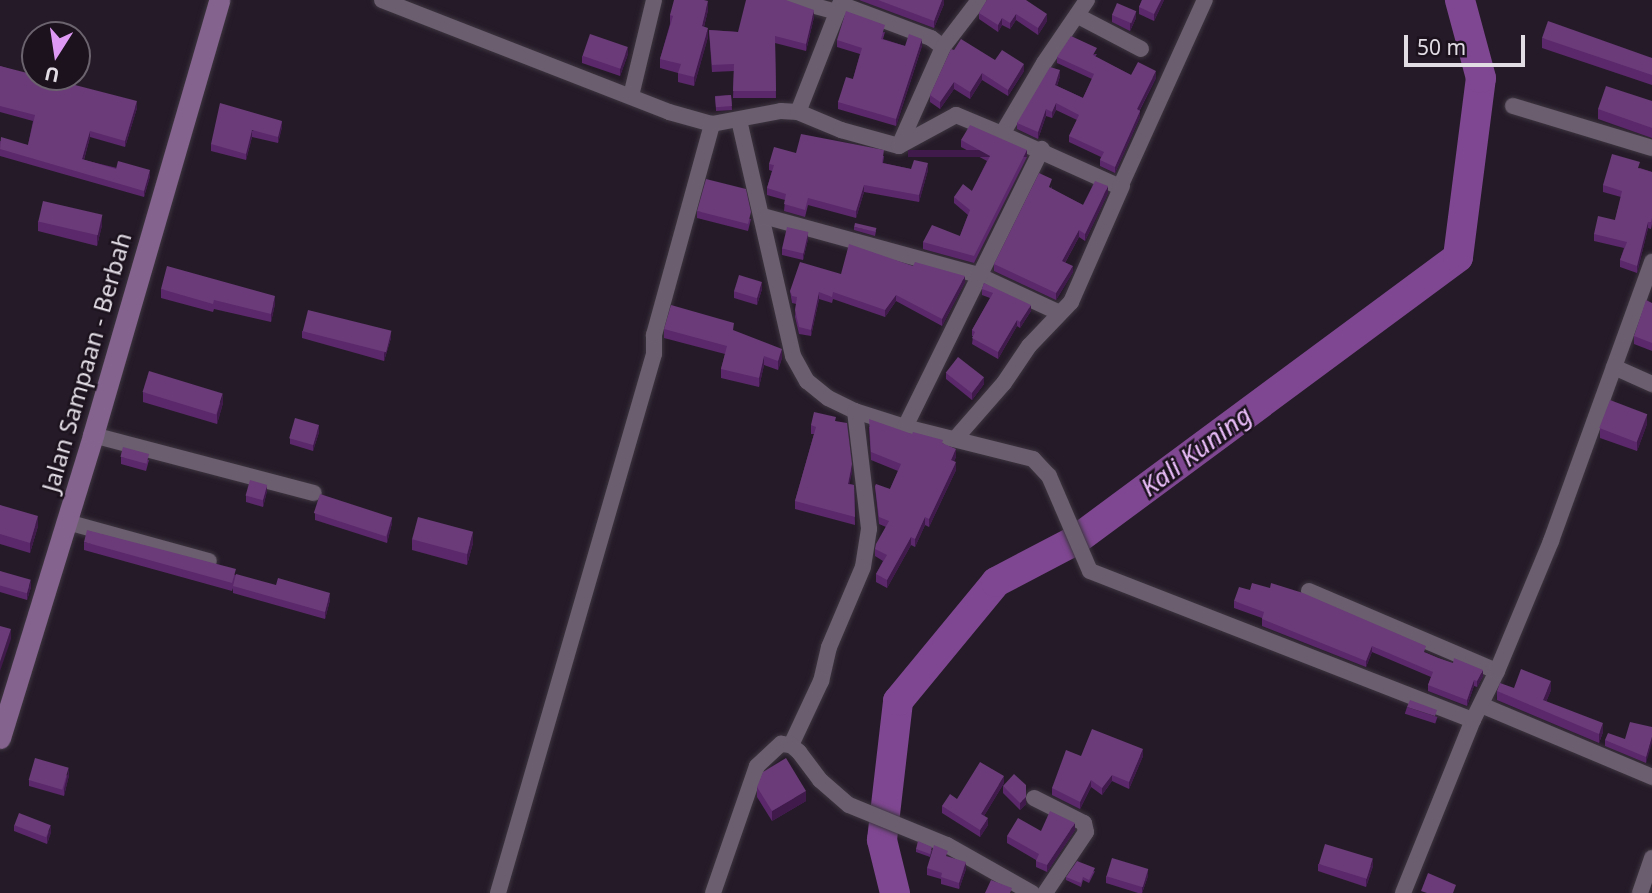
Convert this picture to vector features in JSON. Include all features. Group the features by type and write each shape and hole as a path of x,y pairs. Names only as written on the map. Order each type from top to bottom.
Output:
{"main road":[{"name":"Jalan Sampaan - Berbah","path":"0,738 93,435 219,0"}],"street":[{"path":"382,0 669,112 712,124 781,111 798,112 841,130 899,146 956,115 1042,149 1122,186"},
{"path":"631,96 654,0"},
{"path":"793,0 840,5 931,38 943,47"},
{"path":"899,146 943,47 979,0"},
{"path":"1002,134 1087,0"},
{"path":"954,439 975,419 1029,346 1071,302 1206,0"},
{"path":"798,112 840,5"},
{"path":"1078,16 1141,49"},
{"path":"1513,106 1652,148"},
{"path":"739,120 796,363 817,389 855,411 905,427 1033,459 1049,476 1090,571 1473,720"},
{"path":"498,893 654,354 654,335 712,124"},
{"path":"905,427 1042,149"},
{"path":"763,216 978,275 1060,313"},
{"path":"1403,893 1473,720 1497,671 1551,541 1652,262"},
{"path":"1614,367 1652,384"},
{"path":"791,746 821,681 828,647 863,567 867,549 869,529 855,411"},
{"path":"93,435 314,494"},
{"path":"66,522 209,561"},
{"path":"1309,591 1497,671"},
{"path":"1481,705 1652,777"},
{"path":"713,893 757,766 772,749 781,744 791,746 834,795 849,805 947,845 1025,892"},
{"path":"1034,798 1084,823 1086,832 1045,893"},
{"path":"1640,893 1652,858"}],"building":[{"path":"674,0 708,1 702,26 708,28 694,77 678,73 681,64 660,59 673,16 670,15"},
{"path":"746,0 786,0 814,10 806,44 775,36 776,91 733,91 734,64 712,65 709,30 738,32"},
{"path":"878,0 942,0 934,21"},
{"path":"987,0 1026,0 1047,14 1038,28 1016,14 1010,23 1002,18 998,25 979,13"},
{"path":"1142,0 1161,0 1154,14 1139,7"},
{"path":"1117,3 1136,11 1131,23 1112,15"},
{"path":"846,11 885,25 881,39 905,46 909,34 922,39 896,119 838,102 846,77 853,79 862,48 837,40"},
{"path":"1548,21 1652,58 1652,75 1542,38"},
{"path":"590,34 628,47 620,69 583,56"},
{"path":"1071,36 1097,48 1093,55 1131,75 1138,62 1156,71 1137,109 1140,111 1115,167 1100,160 1104,152 1069,136 1079,115 1056,103 1052,112 1046,109 1038,132 1017,123 1050,67 1060,70 1055,85 1083,98 1094,74 1057,57"},
{"path":"961,39 995,60 1002,50 1024,64 1008,90 982,73 970,92 954,82 940,102 930,95 951,49 954,50"},
{"path":"0,66 21,71 21,91 91,89 137,101 125,141 90,131 82,159 116,169 118,161 150,170 144,191 0,149 1,137 28,145 35,115 0,106"},
{"path":"1606,86 1652,101 1652,128 1598,109"},
{"path":"731,95 732,106 716,107 715,96"},
{"path":"220,103 282,121 278,137 252,130 246,154 211,144"},
{"path":"970,125 1027,150 974,256 923,242 932,225 960,236 970,210 954,197 963,184 972,191 990,156 961,140"},
{"path":"801,134 884,150 882,163 911,169 914,160 928,163 919,195 864,185 856,211 808,198 805,210 784,204 786,194 767,188 774,165 769,164 774,147 796,153"},
{"path":"1612,154 1640,162 1638,168 1652,172 1652,218 1651,222 1648,222 1637,266 1620,260 1627,242 1594,234 1598,216 1615,220 1622,191 1603,185"},
{"path":"1039,173 1052,179 1049,187 1083,205 1095,181 1108,186 1085,234 1079,230 1062,261 1073,266 1056,293 994,264"},
{"path":"706,179 746,189 751,212 748,224 697,211"},
{"path":"43,201 102,215 98,235 38,221"},
{"path":"855,223 876,228 876,232 854,227"},
{"path":"787,227 808,232 803,253 782,248"},
{"path":"849,244 913,266 915,262 965,276 942,319 896,295 885,310 833,292 832,297 819,292 811,330 799,327 795,310 797,297 792,296 790,291 800,262 841,274"},
{"path":"167,266 275,296 271,314 214,300 213,304 161,289"},
{"path":"739,275 762,282 757,298 734,291"},
{"path":"984,283 1031,305 1020,322 1017,320 998,352 972,338 975,332 972,330 993,293 982,289"},
{"path":"1646,300 1652,303 1652,343 1634,336"},
{"path":"671,305 734,323 733,330 782,349 778,361 764,356 759,378 721,369 727,346 664,329"},
{"path":"308,310 391,331 386,352 303,331"},
{"path":"958,357 984,377 972,393 946,373"},
{"path":"149,371 223,394 216,415 143,392"},
{"path":"1610,400 1647,414 1637,442 1599,428"},
{"path":"814,412 836,417 835,421 847,423 852,464 848,484 854,485 855,517 795,501 816,427 811,425"},
{"path":"295,418 319,425 313,445 289,438"},
{"path":"869,419 912,434 913,432 943,440 942,443 956,449 951,460 956,462 929,519 925,517 915,539 911,537 887,580 876,574 887,555 875,549 876,544 889,521 879,517 875,486 876,484 890,489 901,464 871,452"},
{"path":"123,447 149,454 146,464 120,457"},
{"path":"250,480 267,485 263,500 246,495"},
{"path":"320,494 392,517 386,537 314,513"},
{"path":"0,505 38,516 30,543 0,534"},
{"path":"418,517 473,532 467,554 412,539"},
{"path":"87,530 236,569 232,583 84,542"},
{"path":"0,571 31,580 27,593 0,586"},
{"path":"236,574 276,585 278,578 330,593 325,612 233,586"},
{"path":"1252,583 1270,588 1271,583 1303,593 1426,646 1424,652 1438,658 1453,663 1454,658 1483,670 1477,681 1474,680 1467,700 1428,685 1433,672 1372,646 1366,661 1262,619 1264,612 1234,601 1239,587 1250,590"},
{"path":"0,626 11,629 0,662"},
{"path":"1521,669 1551,681 1543,700 1603,723 1599,734 1497,691 1500,683 1514,688"},
{"path":"1410,700 1437,710 1435,716 1407,707"},
{"path":"1630,722 1652,727 1646,757 1605,740 1608,733 1625,739"},
{"path":"1092,729 1143,749 1129,782 1112,775 1102,788 1091,780 1080,802 1052,788 1066,750 1081,756"},
{"path":"35,758 69,768 62,790 29,780"},
{"path":"786,758 806,791 772,811 757,787 763,772"},
{"path":"980,762 1004,776 981,814 988,818 980,830 942,806 950,794 957,799"},
{"path":"1014,774 1026,785 1026,797 1020,803 1003,786"},
{"path":"1050,811 1075,823 1047,865 1036,861 1039,854 1007,836 1018,818 1041,831"},
{"path":"19,813 51,825 46,837 14,825"},
{"path":"918,841 932,847 930,854 916,849"},
{"path":"1325,844 1373,859 1367,879 1319,864"},
{"path":"934,845 948,851 946,856 966,862 959,883 941,877 942,873 927,868"},
{"path":"1112,858 1148,869 1143,887 1106,876"},
{"path":"1077,861 1095,868 1089,880 1083,877 1081,883 1066,877"},
{"path":"1428,873 1456,885 1453,893 1421,891"},
{"path":"991,880 1012,888 1010,893 985,893"}],"waterway":[{"name":"Kali Kuning","path":"895,893 882,840 898,701 996,582 1076,540 1458,257 1481,78 1460,0"}]}
